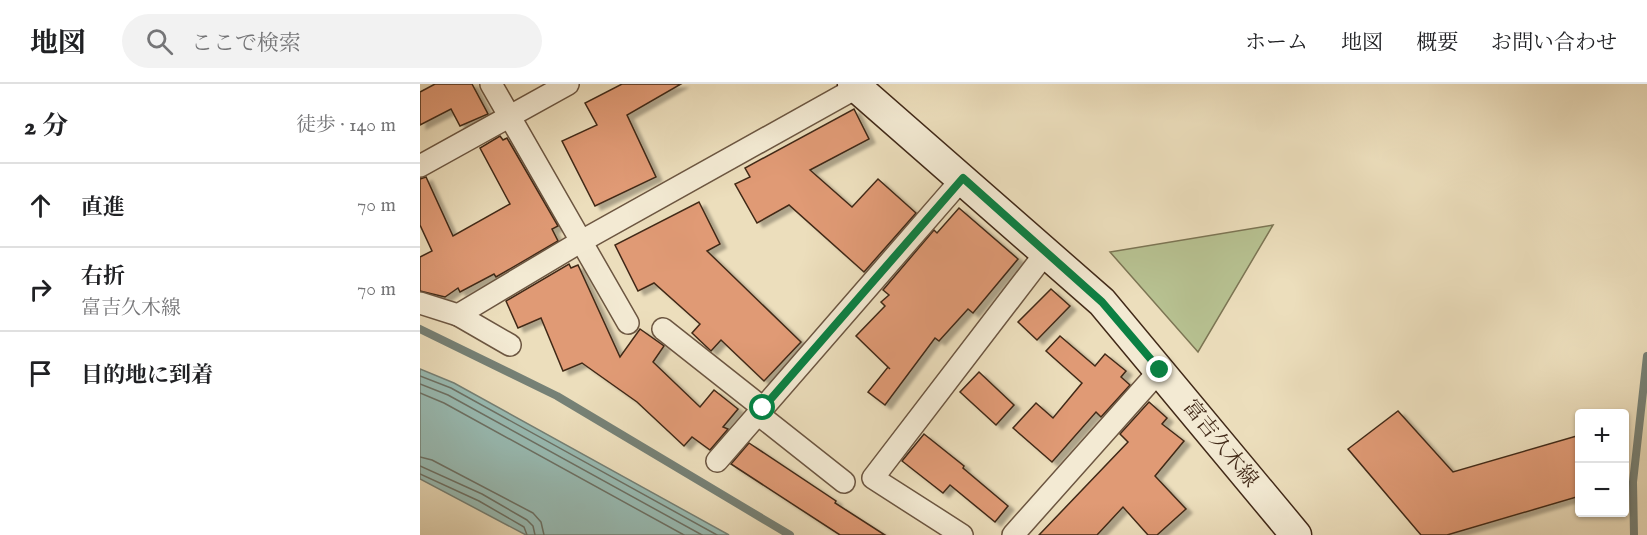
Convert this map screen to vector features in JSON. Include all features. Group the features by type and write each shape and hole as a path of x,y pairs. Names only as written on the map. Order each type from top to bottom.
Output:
{"main road":[{"name":"富吉久木線","path":"854,86 1047,251 1102,302 1296,535"}],"street":[{"path":"491,84 628,323"},
{"path":"420,166 568,84"},
{"path":"458,315 580,242 854,86"},
{"path":"717,461 963,178"},
{"path":"962,535 873,478 1047,251"},
{"path":"420,303 458,315 510,345"},
{"path":"663,329 844,482"},
{"path":"1013,535 1160,370"}],"green space":[{"path":"1273,225 1198,352 1110,252"}],"water":[{"path":"420,369 454,383 729,535 526,535 420,479"}],"building":[{"path":"435,84 472,84 488,114 460,126 451,109 420,125 420,92"},
{"path":"622,84 681,84 627,115 656,177 595,206 562,141 597,125 585,103"},
{"path":"854,109 869,139 810,170 852,207 878,179 916,213 864,272 789,205 757,223 735,184 750,177 745,168"},
{"path":"500,136 503,140 507,138 558,226 552,229 558,241 496,277 494,274 460,292 458,288 445,297 420,291 420,257 432,251 420,225 420,179 426,177 453,236 510,204 480,148"},
{"path":"699,202 720,244 707,251 801,342 764,381 721,340 711,351 692,333 700,324 654,283 638,291 615,245"},
{"path":"959,208 1018,259 973,313 968,309 939,341 935,338 885,405 868,392 888,367 856,336 885,306 881,302 889,295 883,290 934,230 937,233"},
{"path":"569,264 571,268 578,265 620,357 640,329 664,346 653,362 700,407 714,390 738,409 723,427 728,429 710,450 692,437 684,446 637,402 582,363 563,371 541,318 518,328 506,301"},
{"path":"1051,289 1070,306 1037,340 1018,322"},
{"path":"1060,336 1095,366 1105,354 1126,371 1121,377 1130,385 1101,417 1096,412 1052,462 1013,428 1036,403 1053,418 1082,383 1046,351"},
{"path":"979,372 1014,405 996,425 960,392"},
{"path":"1149,402 1167,418 1162,424 1184,441 1155,476 1186,509 1157,535 1148,535 1123,507 1097,535 1039,535 1128,442 1120,434"},
{"path":"1398,411 1453,472 1575,436 1575,497 1447,535 1421,535 1348,449"},
{"path":"924,434 1008,506 995,522 950,485 943,493 902,461"},
{"path":"749,443 885,535 840,535 731,464"}],"waterway":[{"path":"420,329 557,396 790,535"},
{"path":"1634,535 1633,482 1647,356"}],"route":[{"path":"763,408 963,178 1102,302 1160,370"}]}
